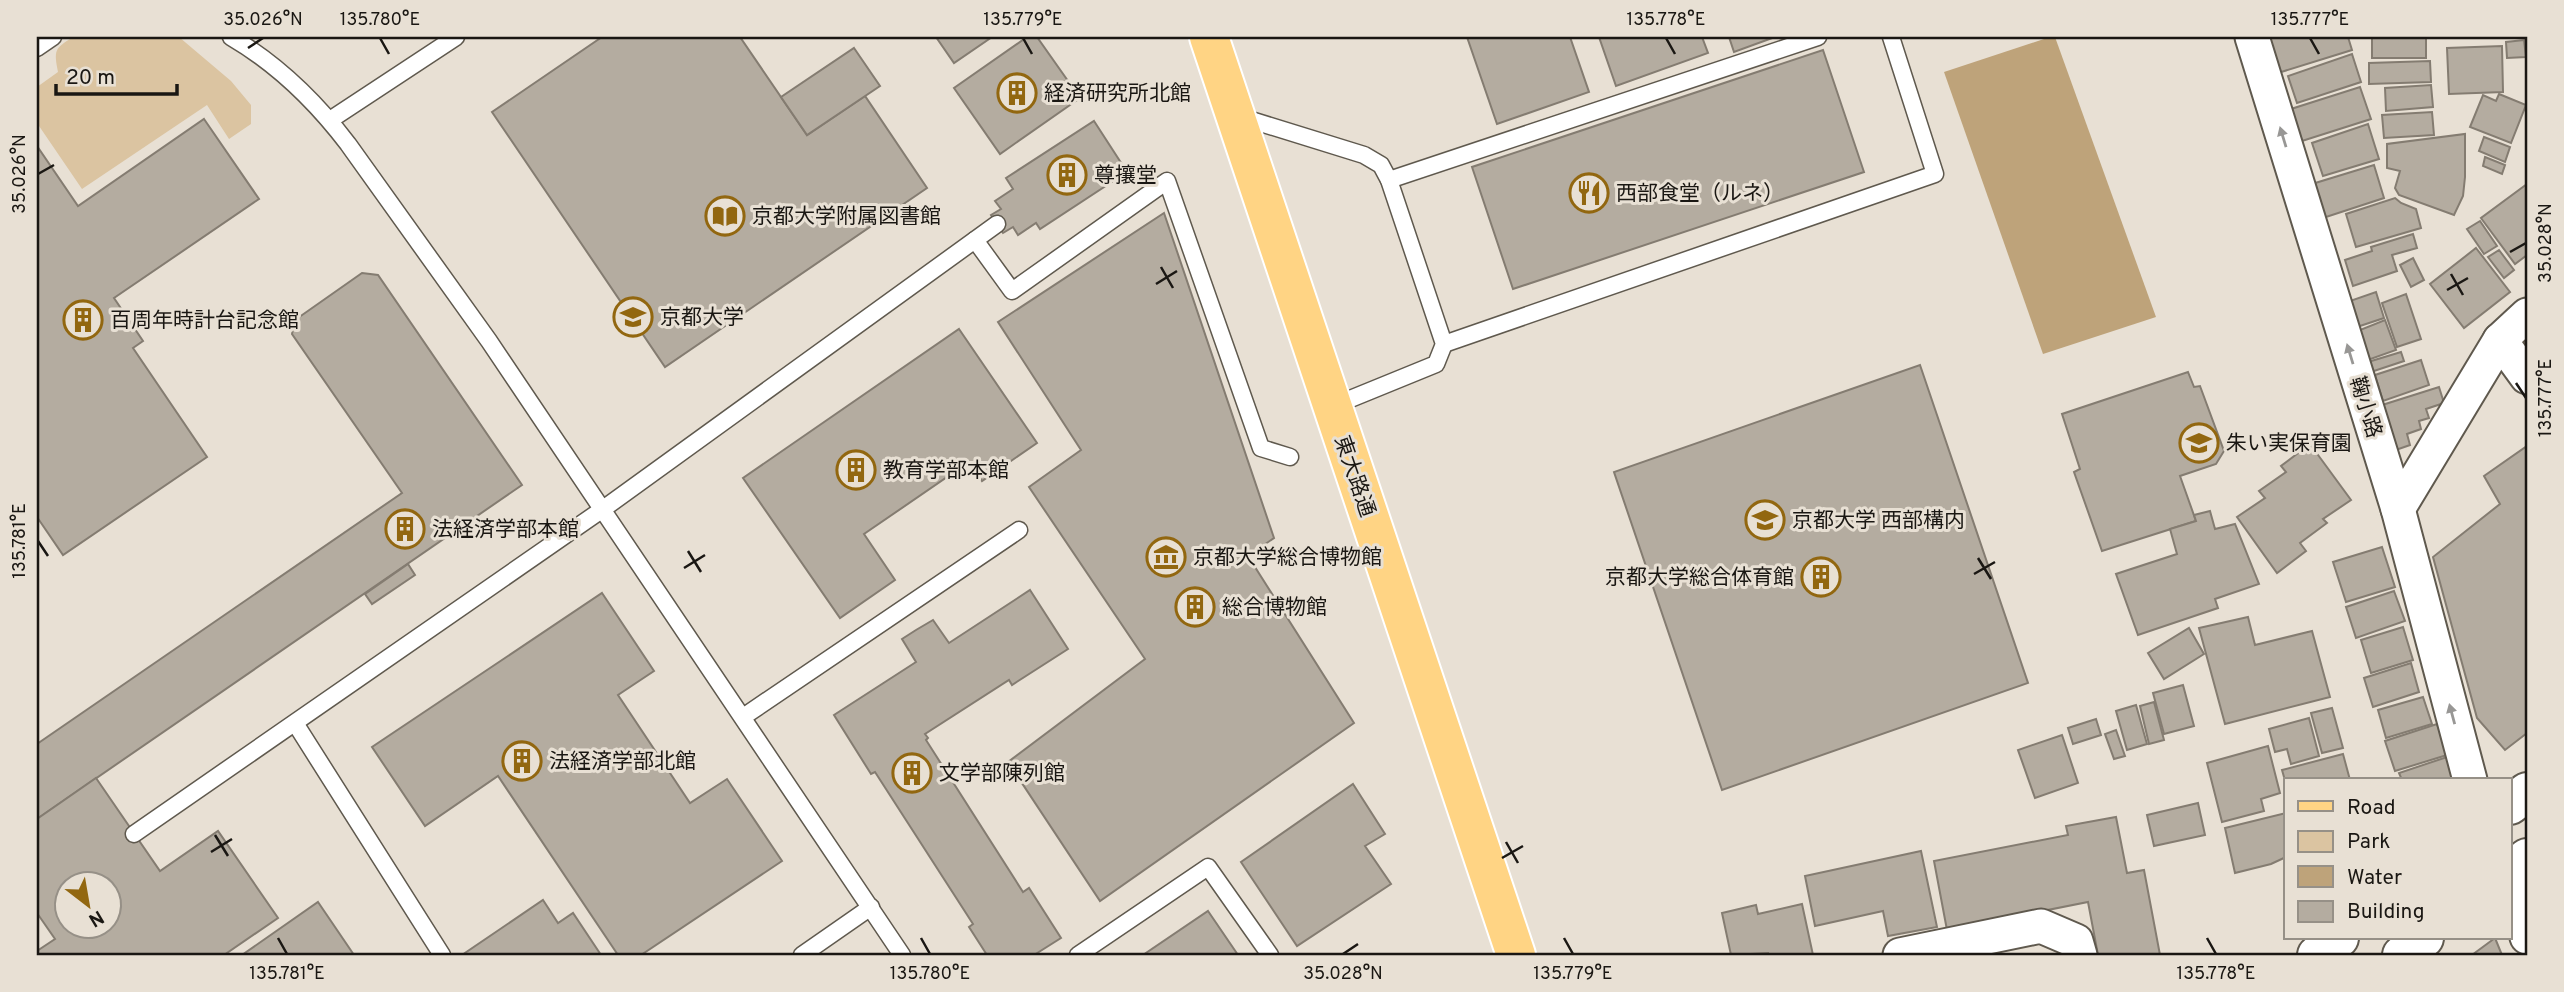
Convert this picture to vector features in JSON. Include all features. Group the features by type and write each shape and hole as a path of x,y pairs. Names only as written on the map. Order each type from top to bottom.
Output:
{"main road":[{"name":"東大路通","path":"1209,37 1516,955"},
{"path":"2512,803 2527,792"},
{"path":"2512,870 2527,858"},
{"path":"2317,955 2336,940"},
{"path":"2402,955 2421,940"}],"street":[{"name":"鞠小路","path":"2252,37 2398,509 2469,778"},
{"path":"2398,509 2500,340 2527,315"},
{"path":"2500,340 2527,377"},
{"path":"2512,884 2527,937"},
{"path":"1900,955 2041,926 2076,941 2080,955"}],"lane":[{"path":"37,48 53,37"},
{"path":"231,37 252,49 294,83 330,120 472,317 604,509 902,955"},
{"path":"330,120 456,37"},
{"path":"1389,180 1818,37"},
{"path":"1444,344 1935,174 1891,37"},
{"path":"1235,115 1364,155 1381,165 1389,180 1444,344 1436,364 1332,406"},
{"path":"975,240 1012,291 1167,181 1261,448 1290,457"},
{"path":"134,834 604,509 997,224"},
{"path":"743,717 1019,530"},
{"path":"295,723 442,955"},
{"path":"1078,955 1209,867 1270,955"},
{"path":"802,955 871,907"}],"green space":[{"path":"73,37 179,37 231,81 251,105 251,124 229,139 207,105 82,189 37,123 37,87 58,72 57,51"}],"water":[{"path":"2055,37 2156,317 2043,354 1944,72"}],"building":[{"name":"京都大学附属図書館","path":"602,37 740,37 807,135 865,96 927,188 665,367 492,112"},
{"path":"936,37 992,37 954,63"},
{"name":"経済研究所北館","path":"1027,37 1037,37 1080,98 1000,154 954,88"},
{"path":"1467,37 1570,37 1589,92 1497,124"},
{"path":"1599,37 1702,37 1708,53 1616,86"},
{"path":"1729,37 1775,37 1734,52"},
{"path":"2348,37 2352,50 2278,73 2267,39"},
{"path":"2372,37 2426,37 2426,58 2372,58"},
{"path":"2524,40 2526,57 2507,58 2506,42"},
{"path":"2502,46 2503,92 2449,94 2447,48"},
{"path":"854,48 880,86 807,135 781,97"},
{"path":"1823,50 1864,172 1513,289 1472,167"},
{"path":"2352,54 2361,82 2297,103 2288,76"},
{"path":"2430,61 2431,82 2369,84 2369,63"},
{"path":"2431,85 2433,107 2386,111 2385,88"},
{"path":"2360,87 2371,119 2302,141 2291,109"},
{"path":"2499,94 2526,105 2511,143 2470,127 2483,95 2496,101"},
{"path":"2432,112 2434,135 2384,138 2382,115"},
{"name":"百周年時計台記念館","path":"204,119 259,199 114,298 143,341 133,348 207,457 63,555 37,517 37,146 78,206"},
{"name":"尊攘堂","path":"1094,121 1127,172 1040,229 1036,223 1018,235 1013,227 1003,233 991,215 1001,209 995,201 1013,189 1006,178"},
{"path":"2368,124 2379,159 2323,176 2312,143"},
{"path":"2465,134 2463,196 2454,215 2399,195 2395,188 2400,171 2387,168 2387,144"},
{"path":"2484,137 2510,147 2505,162 2479,151"},
{"path":"2485,157 2505,165 2502,174 2483,166"},
{"path":"2374,165 2384,198 2323,218 2312,184"},
{"path":"2527,184 2527,255 2515,264 2481,218"},
{"path":"2395,198 2416,209 2421,228 2356,247 2346,214"},
{"name":"総合博物館","path":"1164,213 1274,538 1248,556 1354,723 1100,901 1008,762 1145,659 1029,487 1081,450 998,322"},
{"path":"2480,221 2497,246 2484,254 2467,229"},
{"path":"2413,234 2417,248 2392,255 2397,271 2353,286 2345,260 2372,251 2371,247"},
{"path":"2476,248 2510,292 2464,328 2430,284"},
{"path":"2499,250 2514,270 2504,278 2488,257"},
{"path":"2413,258 2424,280 2411,287 2400,265"},
{"name":"法経済学部本館","path":"362,273 378,275 522,485 37,819 37,744 402,493 292,334 295,320"},
{"path":"2376,292 2384,318 2357,327 2347,302"},
{"path":"2406,294 2421,339 2397,347 2382,303"},
{"path":"2385,320 2396,350 2365,361 2355,332"},
{"name":"教育学部本館","path":"959,329 1037,443 982,481 969,462 864,534 895,580 840,618 743,478"},
{"path":"2401,352 2404,361 2371,372 2368,362"},
{"path":"2421,360 2429,385 2383,401 2375,375"},
{"name":"京都大学総合体育館","path":"1920,365 2028,683 1722,790 1614,472"},
{"path":"2188,372 2194,387 2200,386 2224,451 2216,464 2180,476 2196,521 2102,551 2074,472 2080,469 2062,414"},
{"path":"2439,387 2444,403 2426,409 2429,418 2419,421 2421,429 2407,434 2410,445 2393,451 2379,406"},
{"path":"2310,444 2351,500 2323,519 2327,523 2300,543 2306,551 2277,573 2237,517 2265,498 2259,491 2286,472 2281,466"},
{"path":"2527,446 2527,733 2505,750 2477,718 2433,557 2500,504 2484,476"},
{"path":"2210,511 2215,529 2235,524 2259,584 2215,599 2218,608 2138,635 2116,574 2177,554 2170,529 2196,521 2194,515"},
{"path":"2382,547 2395,587 2346,602 2333,562"},
{"path":"408,564 415,575 372,604 365,594"},
{"name":"文学部陳列館","path":"1030,590 1068,649 1012,685 1009,680 925,734 928,738 926,740 1023,892 1029,888 1061,938 1034,955 987,955 969,927 973,924 875,772 871,774 834,715 916,662 902,639 916,630 933,620 949,643"},
{"path":"2394,591 2405,621 2356,638 2346,607"},
{"name":"法経済学部北館","path":"602,593 654,671 618,695 690,803 727,779 782,861 641,955 618,955 498,776 425,826 372,747"},
{"path":"2248,617 2255,645 2312,631 2330,697 2225,724 2199,628"},
{"path":"2403,627 2413,660 2371,673 2361,640"},
{"path":"2189,628 2204,654 2164,679 2148,653"},
{"path":"2411,663 2419,692 2373,707 2364,678"},
{"path":"2183,685 2194,726 2164,734 2153,693"},
{"path":"2423,697 2432,724 2386,738 2378,710"},
{"path":"2154,702 2164,740 2149,744 2140,706"},
{"path":"2136,705 2147,744 2127,750 2116,711"},
{"path":"2332,708 2343,748 2322,753 2311,713"},
{"path":"2309,718 2319,756 2291,764 2287,749 2275,752 2269,729"},
{"path":"2096,719 2101,735 2073,744 2068,728"},
{"path":"2437,724 2447,755 2395,771 2385,741"},
{"path":"2116,730 2125,756 2114,759 2105,734"},
{"path":"2062,735 2078,783 2035,798 2018,750"},
{"path":"2268,746 2280,793 2261,799 2264,811 2222,822 2207,763"},
{"path":"2343,754 2349,778 2284,778 2282,770"},
{"path":"2447,757 2454,778 2401,778 2399,773"},
{"path":"96,778 160,871 218,831 278,918 224,955 37,955 37,951 54,940 122,940 122,870 52,870 52,935 37,913 37,819"},
{"path":"1353,784 1385,834 1365,846 1391,884 1297,946 1241,862"},
{"path":"2198,803 2205,835 2154,846 2147,815"},
{"path":"2284,813 2284,858 2235,873 2225,828"},
{"path":"2116,817 2127,873 2144,870 2160,955 2098,955 2088,902 1947,930 1934,861 2068,835 2066,826"},
{"path":"1921,851 1937,927 1888,936 1883,911 1815,926 1805,876"},
{"path":"543,900 558,923 573,913 601,955 462,955"},
{"path":"318,902 354,955 242,955"},
{"path":"1802,904 1813,955 1731,955 1722,913 1756,905 1758,914"},
{"path":"1208,911 1238,955 1143,955"},
{"path":"2496,940 2502,955 2472,955"}],"place":[{"name":"経済研究所北館","path":"1017,93"},
{"name":"尊攘堂","path":"1067,175"},
{"name":"西部食堂（ルネ）","path":"1589,193"},
{"name":"京都大学附属図書館","path":"725,216"},
{"name":"京都大学","path":"633,317"},
{"name":"百周年時計台記念館","path":"83,320"},
{"name":"朱い実保育園","path":"2199,443"},
{"name":"教育学部本館","path":"856,470"},
{"name":"京都大学 西部構内","path":"1765,520"},
{"name":"法経済学部本館","path":"405,529"},
{"name":"京都大学総合博物館","path":"1166,557"},
{"name":"京都大学総合体育館","path":"1821,577"},
{"name":"総合博物館","path":"1195,607"},
{"name":"法経済学部北館","path":"522,761"},
{"name":"文学部陳列館","path":"912,773"}]}
